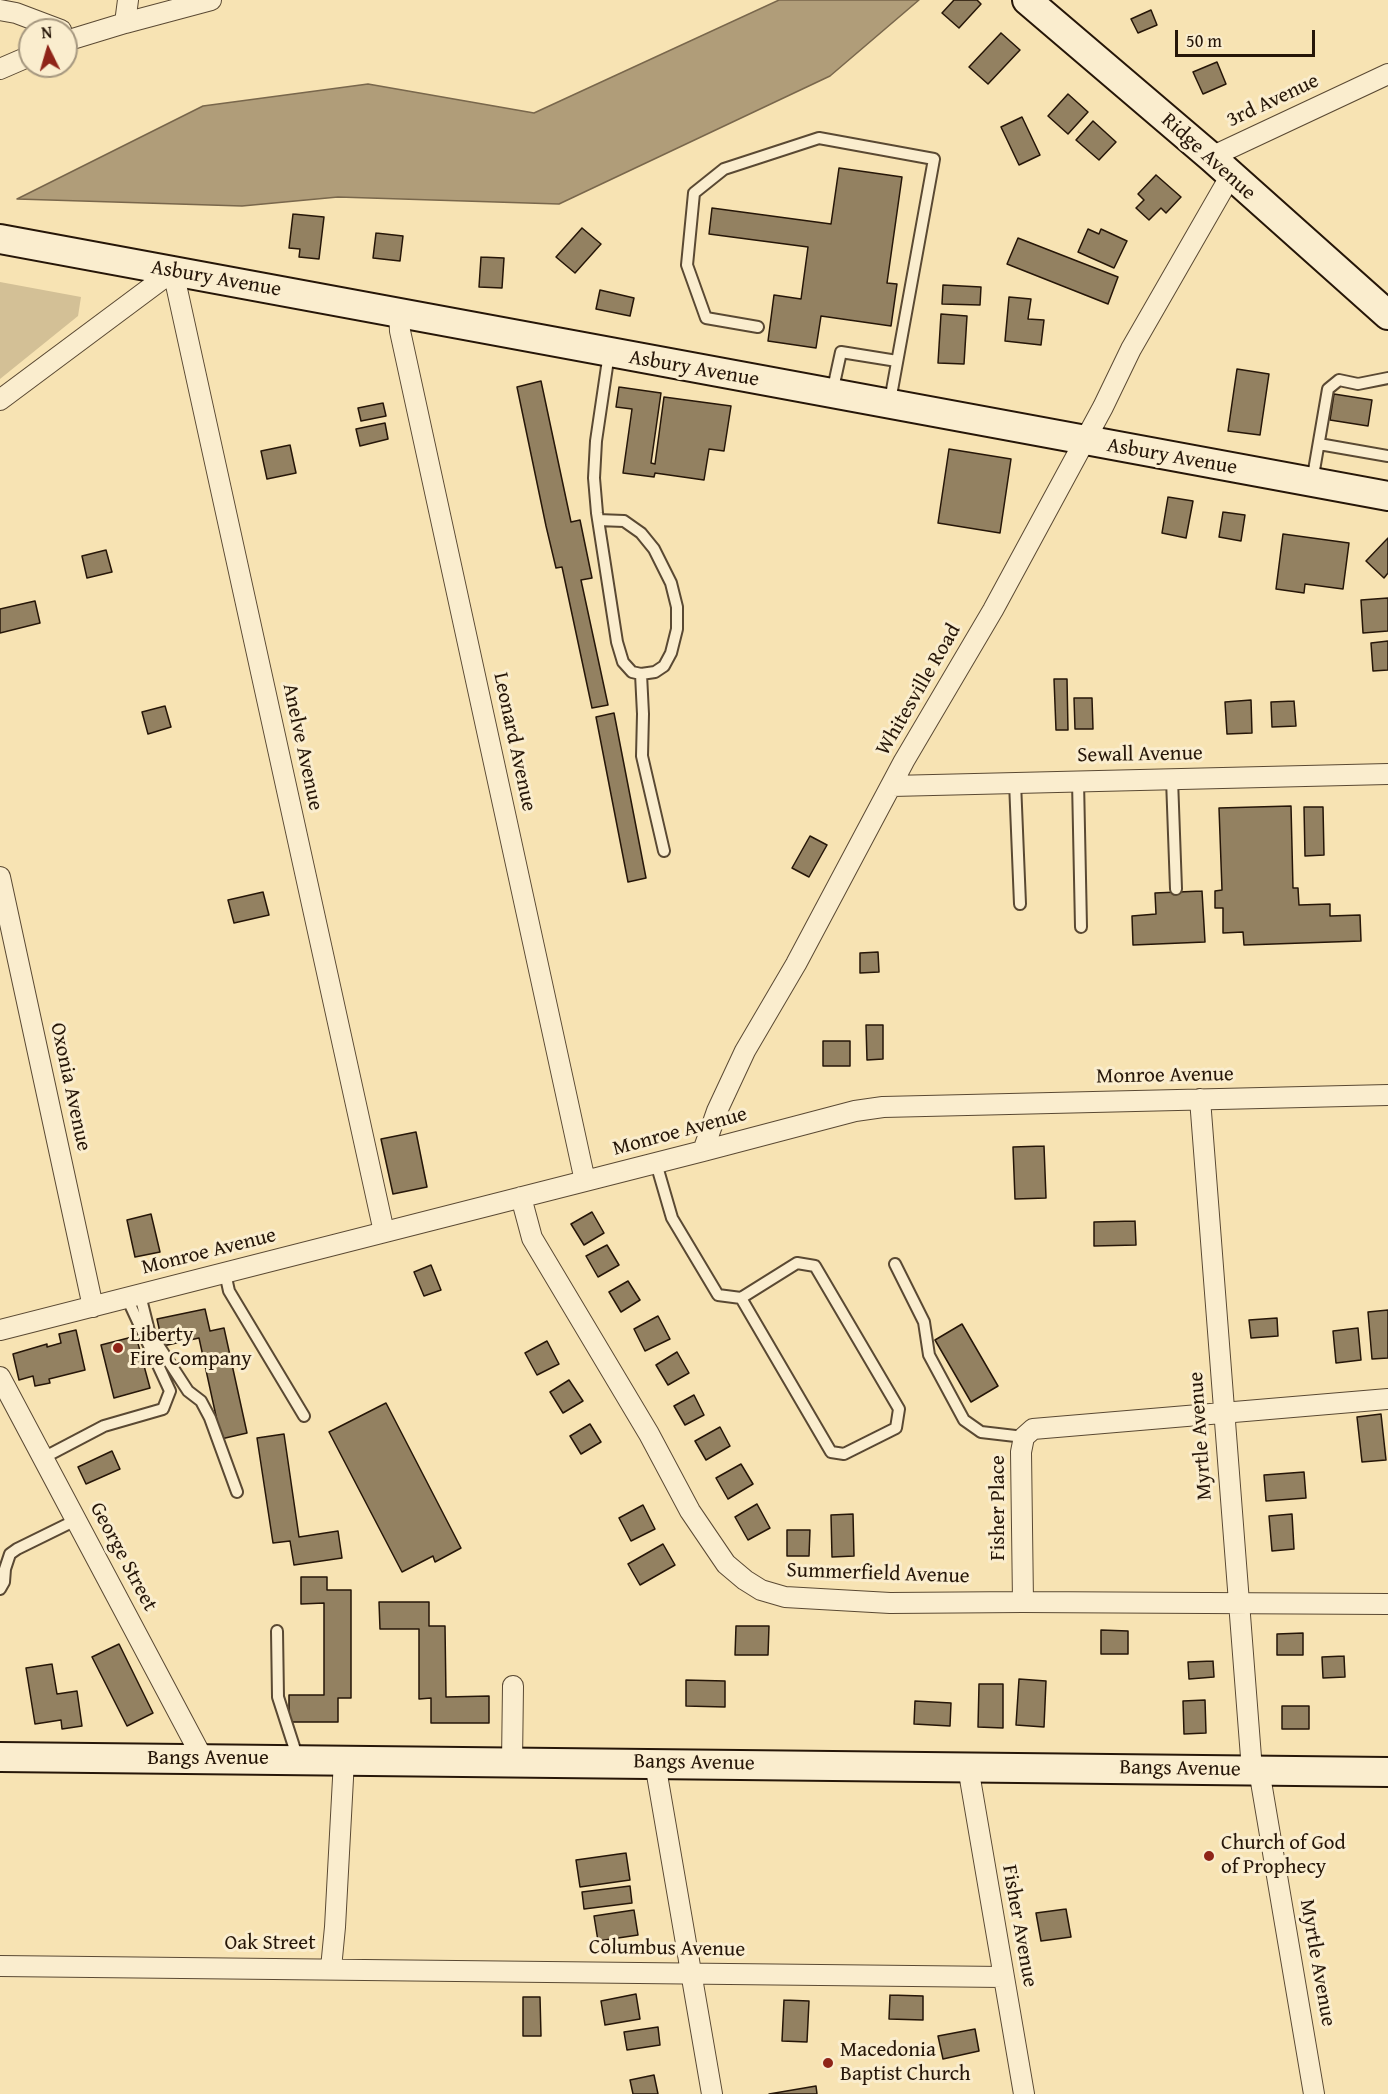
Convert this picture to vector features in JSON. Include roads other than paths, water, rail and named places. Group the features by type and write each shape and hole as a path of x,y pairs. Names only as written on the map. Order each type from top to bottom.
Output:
{"street":[{"path":"124,23 128,0"},
{"path":"78,33 211,0"},
{"name":"Ridge Avenue","path":"1027,0 1221,166 1388,315"},
{"path":"0,10 28,18"},
{"path":"0,69 18,61"},
{"name":"3rd Avenue","path":"1221,166 1388,74"},
{"name":"Whitesville Road","path":"703,1152 717,1111 745,1051 796,964 904,761 981,629 1085,441 1131,349 1183,256 1221,166"},
{"name":"Asbury Avenue","path":"0,239 1388,496"},
{"path":"0,400 173,271"},
{"name":"Anelve Avenue","path":"173,271 384,1232"},
{"name":"Leonard Avenue","path":"399,312 400,331 585,1181"},
{"name":"Sewall Avenue","path":"892,786 1388,774"},
{"name":"Oxonia Avenue","path":"0,877 93,1307"},
{"name":"Monroe Avenue","path":"0,1330 703,1152 855,1111 883,1107 1388,1095"},
{"name":"Myrtle Avenue","path":"1200,1099 1238,1603 1256,1770 1314,2094"},
{"name":"Summerfield Avenue","path":"521,1197 532,1238 648,1434 690,1510 726,1564 760,1590 785,1597 890,1603 1388,1604"},
{"name":"George Street","path":"0,1377 203,1759"},
{"name":"Fisher Place","path":"1023,1602 1022,1452 1024,1437 1033,1429 1388,1399"},
{"path":"512,1762 513,1686"},
{"name":"Bangs Avenue","path":"0,1757 655,1762 1388,1772"},
{"name":"Oak Street","path":"0,1966 331,1968 344,1760"},
{"path":"655,1762 712,2094"},
{"name":"Fisher Avenue","path":"968,1767 1024,2094"},
{"name":"Columbus Avenue","path":"331,1968 1003,1977"}],"lane":[{"path":"758,327 706,318 687,265 694,193 724,169 819,138 934,159 890,405"},
{"path":"832,394 841,352 897,361"},
{"path":"598,520 624,521 641,533 654,549 671,583 677,608 676,629 671,653 664,666 655,672 641,674 632,672 623,662 617,642 598,520 594,478 596,441 609,353"},
{"path":"1312,482 1328,389 1339,380 1358,384 1388,378"},
{"path":"1319,444 1388,456"},
{"path":"641,674 642,756 664,851"},
{"path":"1172,779 1176,889"},
{"path":"1078,781 1081,927"},
{"path":"1015,782 1020,904"},
{"path":"656,1163 672,1218 718,1295 741,1298 797,1263 815,1266 899,1409 896,1428 844,1454 831,1452 741,1298"},
{"path":"895,1264 924,1322 929,1355 964,1420 981,1432 1024,1437"},
{"path":"225,1273 229,1291 304,1416"},
{"path":"43,1458 104,1426 163,1409 170,1391 134,1296"},
{"path":"134,1296 149,1331 188,1391 201,1401 210,1418 237,1492"},
{"path":"0,1589 4,1582 10,1554 17,1548 76,1520"},
{"path":"277,1631 278,1697 298,1759"}],"place":[{"name":"Liberty Fire Company","path":"118,1348"},
{"name":"Church of God of Prophecy","path":"1209,1856"},
{"name":"Macedonia Baptist Church","path":"828,2063"}]}
